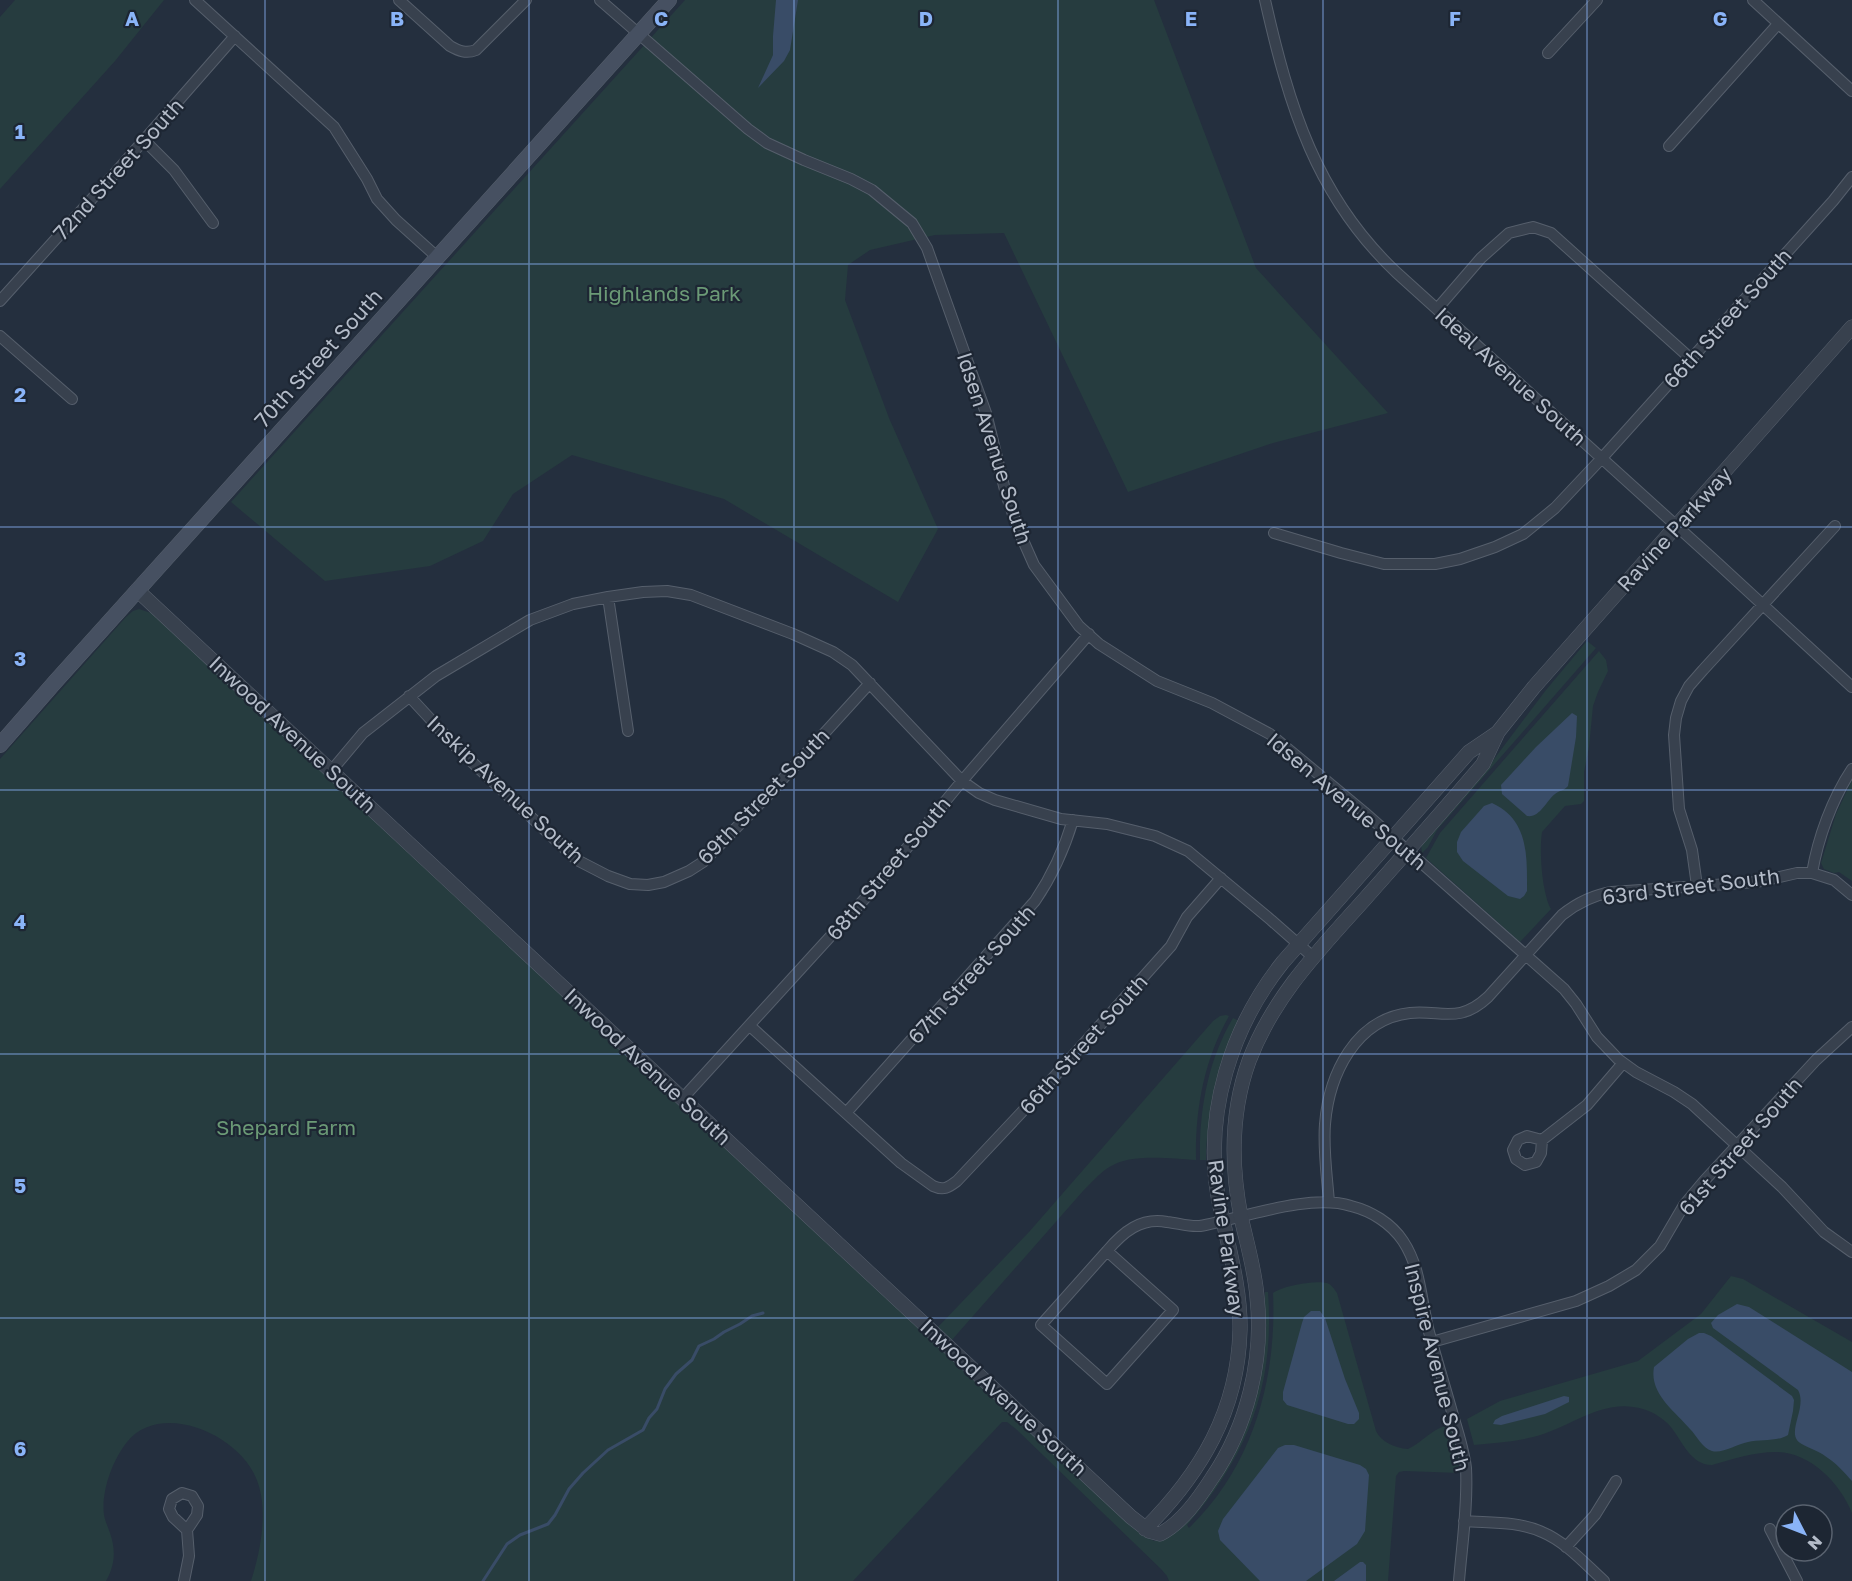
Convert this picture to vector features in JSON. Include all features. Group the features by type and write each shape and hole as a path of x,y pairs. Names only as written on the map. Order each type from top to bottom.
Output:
{"main road":[{"name":"70th Street South","path":"0,745 436,256 669,0"}],"street":[{"path":"195,0 333,127 367,179 377,199 396,220 436,256"},
{"path":"399,0 450,45 459,51 471,52 477,50 526,0"},
{"name":"Idsen Avenue South","path":"600,0 739,122 767,143 872,190 912,223 927,248 986,413 1006,494 1018,528 1034,565 1079,626 1099,644 1157,681 1212,703 1270,734 1305,762 1394,837 1566,992 1597,1036 1623,1063 1683,1097 1782,1187 1824,1232 1852,1252"},
{"name":"Ideal Avenue South","path":"1265,0 1296,115 1311,154 1325,182 1374,251 1852,687"},
{"path":"1548,53 1598,0"},
{"path":"1753,0 1852,91"},
{"path":"1669,146 1778,24"},
{"name":"72nd Street South","path":"0,301 235,36"},
{"path":"144,140 174,170 213,223"},
{"name":"66th Street South","path":"1274,533 1384,564 1436,564 1460,559 1523,534 1555,508 1602,458 1852,177"},
{"path":"1437,309 1481,258 1509,233 1520,229 1539,228 1551,233 1690,358"},
{"name":"Ravine Parkway","path":"1498,732 1469,752 1299,944 1272,977 1254,1004 1240,1033 1229,1060 1215,1136 1216,1180 1235,1278 1240,1317 1238,1362 1233,1388 1220,1425 1203,1458 1179,1493 1145,1529 1154,1533 1163,1532 1188,1510 1215,1474 1233,1441 1249,1396 1257,1346 1258,1300 1241,1217 1235,1175 1234,1146 1244,1079 1254,1049 1272,1013 1293,980 1483,765 1498,732 1534,687 1852,327"},
{"path":"0,336 72,399"},
{"path":"1697,886 1693,853 1678,803 1674,742 1677,714 1682,699 1692,682 1835,526"},
{"name":"Inwood Avenue South","path":"137,590 1145,1529"},
{"path":"332,770 363,733 409,696 436,676 530,620 573,604 608,597 667,591 691,595 793,634 833,652 852,664 962,781 979,793 994,800 1061,819 1107,824 1155,836 1188,851 1313,957"},
{"path":"608,597 628,731"},
{"name":"68th Street South","path":"683,1098 869,894 962,781 1089,634"},
{"name":"69th Street South","path":"642,884 664,882 703,862 770,793 870,683"},
{"name":"Inskip Avenue South","path":"409,696 458,749 577,860 608,876 630,884 642,884"},
{"path":"1852,769 1840,790 1825,828 1812,873 1834,880 1852,895"},
{"name":"67th Street South","path":"846,1113 1035,901 1050,879 1065,846 1073,820"},
{"name":"63rd Street South","path":"1329,1202 1325,1144 1327,1109 1331,1090 1340,1067 1354,1043 1373,1026 1397,1015 1416,1012 1449,1015 1474,1007 1488,997 1562,915 1586,899 1612,892 1757,882 1797,873 1812,873"},
{"name":"66th Street South","path":"846,1113 901,1163 930,1184 939,1189 947,1189 1036,1097 1171,946 1187,917 1221,878"},
{"path":"750,1026 846,1113"},
{"name":"61st Street South","path":"1432,1342 1576,1301 1621,1280 1657,1249 1691,1196 1815,1060 1852,1027"},
{"path":"1542,1140 1587,1106 1623,1063"},
{"name":"Inspire Avenue South","path":"1107,1251 1173,1310 1107,1384 1041,1325 1107,1251 1134,1226 1161,1221 1195,1226 1304,1204 1329,1202 1345,1204 1366,1211 1385,1222 1401,1239 1416,1270 1432,1342 1464,1457 1466,1481 1459,1581"},
{"path":"1566,1547 1595,1515 1616,1481"},
{"path":"1464,1521 1514,1525 1531,1528 1550,1536 1604,1581"},
{"path":"1770,1529 1797,1581"},
{"path":"184,1581 189,1556 187,1530"}],"green space":[{"path":"15,0 164,0 115,61 0,189 0,17"},
{"name":"Highlands Park","path":"685,0 1154,0 1256,268 1388,413 1273,443 1128,492 1004,233 935,235 870,250 848,265 845,300 889,418 938,529 898,602 724,499 572,455 513,494 483,541 430,566 325,581 231,502"},
{"name":"Shepard Farm","path":"139,609 157,615 1143,1535 1154,1541 1161,1540 1206,1495 1261,1360 1265,1326 1265,1292 1268,1292 1267,1358 1262,1389 1253,1418 1226,1472 1187,1525 1189,1528 1230,1478 1245,1449 1256,1420 1271,1357 1273,1293 1307,1283 1322,1282 1330,1285 1337,1293 1378,1435 1389,1444 1408,1449 1438,1429 1450,1425 1457,1454 1460,1473 1404,1471 1399,1472 1396,1476 1388,1581 1169,1581 1161,1569 1016,1429 1007,1422 1002,1422 853,1581 251,1581 258,1556 263,1516 260,1490 247,1462 233,1448 198,1428 178,1424 159,1424 142,1430 127,1442 112,1467 104,1497 104,1517 114,1551 113,1563 106,1581 0,1581 0,759 126,617"},
{"path":"1587,641 1596,648 1437,830 1422,853 1421,844 1482,775 1546,690"},
{"path":"1599,651 1606,660 1608,671 1593,706 1584,772 1584,801 1581,804 1565,806 1542,832 1542,871 1545,893 1551,909 1520,942 1426,858 1440,833"},
{"path":"1852,780 1852,881 1839,872 1834,873 1824,869 1821,863 1836,814"},
{"path":"1226,1015 1229,1016 1213,1050 1199,1104 1196,1160 1134,1159 1106,1169 1083,1191 951,1341 937,1328 1029,1232 1213,1021"},
{"path":"1233,1018 1239,1021 1212,1107 1206,1160 1200,1160 1203,1104 1211,1068"},
{"path":"1731,1276 1743,1279 1852,1342 1852,1513 1832,1481 1812,1463 1801,1457 1789,1453 1768,1452 1712,1465 1704,1464 1687,1451 1664,1420 1643,1409 1628,1406 1600,1410 1533,1437 1474,1445 1467,1419 1500,1401 1638,1361 1701,1314"}],"water":[{"path":"776,0 798,0 790,50 784,61 758,88 773,55"},
{"path":"1572,713 1577,716 1576,737 1568,786 1555,794 1539,812 1527,816 1502,794 1501,785"},
{"path":"1492,803 1513,819 1523,840 1526,852 1527,891 1520,899 1508,896 1463,861 1457,852 1457,842 1461,832 1484,806"},
{"path":"1737,1304 1749,1307 1852,1372 1852,1481 1829,1459 1797,1440 1795,1429 1801,1403 1798,1390 1713,1328 1711,1323 1718,1315"},
{"path":"1311,1311 1320,1311 1325,1318 1359,1413 1359,1419 1354,1424 1287,1405 1283,1400 1283,1392 1302,1323 1304,1317"},
{"path":"1699,1333 1711,1336 1792,1396 1793,1411 1788,1435 1779,1439 1748,1442 1716,1452 1702,1445 1664,1401 1655,1386 1653,1377 1654,1367 1688,1339"},
{"path":"1564,1396 1569,1397 1569,1402 1545,1414 1501,1425 1493,1424 1502,1416"},
{"path":"1294,1445 1360,1465 1366,1469 1369,1475 1365,1531 1357,1544 1306,1581 1260,1581 1220,1540 1218,1531 1223,1519 1278,1448"},
{"path":"1360,1562 1366,1565 1366,1581 1334,1581"}],"waterway":[{"path":"483,1581 507,1544 520,1535 548,1524 569,1489 583,1473 608,1450 643,1430 657,1409 665,1389 676,1374 692,1360 699,1346 752,1316 763,1313"}]}
